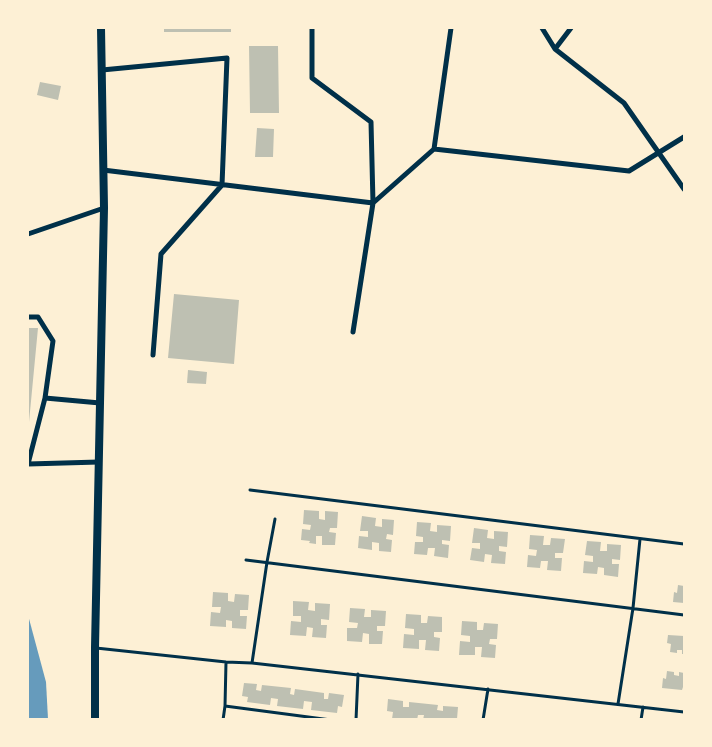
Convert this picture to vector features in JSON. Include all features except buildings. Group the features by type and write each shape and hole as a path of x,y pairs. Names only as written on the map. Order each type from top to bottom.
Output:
{"street":[{"path":"95,720 104,208 101,28"},
{"path":"312,28 312,78 371,122 373,203 353,332"},
{"path":"103,170 373,203 434,149 451,28"},
{"path":"542,28 555,49 624,103 684,189"},
{"path":"555,49 571,28"},
{"path":"102,70 227,58 222,185 161,254 153,356"},
{"path":"434,149 629,171 684,137"},
{"path":"28,234 104,208"},
{"path":"28,317 38,317 53,341 45,398 28,464 99,462"},
{"path":"45,398 100,403"}],"lane":[{"path":"250,490 684,544"},
{"path":"252,663 266,562 275,519"},
{"path":"618,704 633,608 640,539"},
{"path":"246,560 684,615"},
{"path":"95,647 226,662 358,674 684,712"},
{"path":"223,720 226,662"},
{"path":"356,720 358,674"},
{"path":"483,720 488,689"},
{"path":"225,706 331,720"},
{"path":"641,720 643,707"}],"water":[{"path":"28,615 46,682 48,719 28,719"}]}
